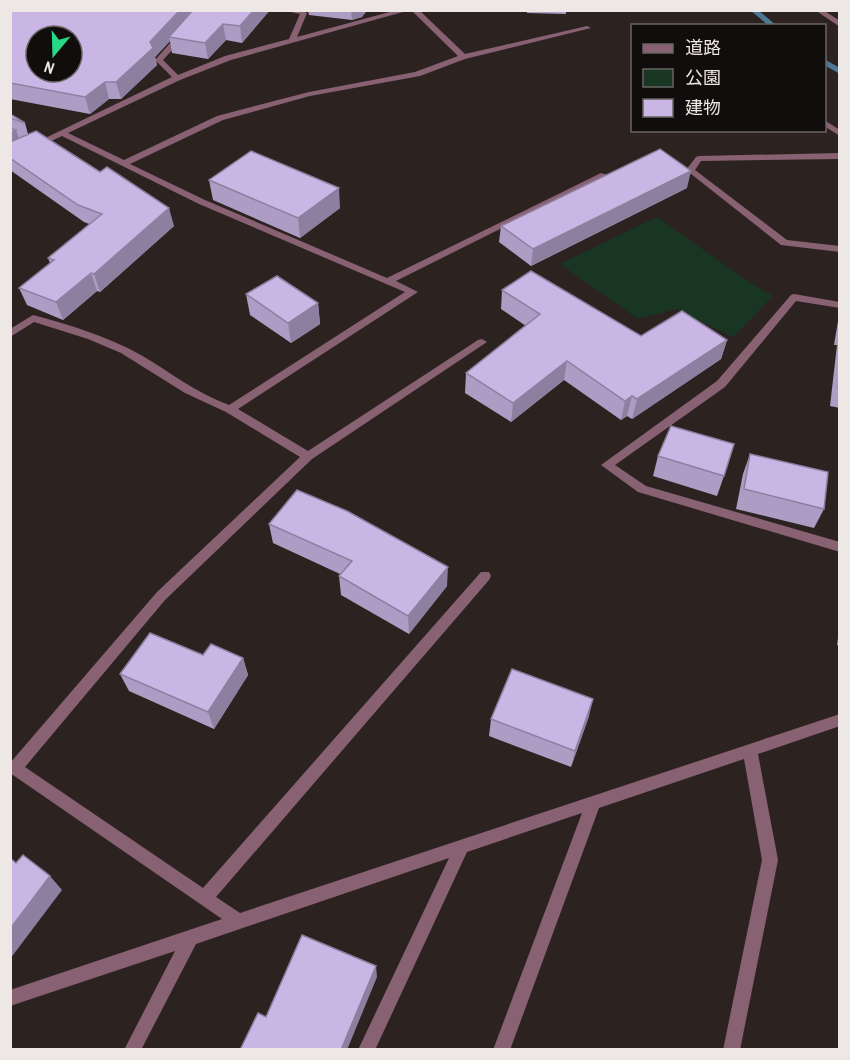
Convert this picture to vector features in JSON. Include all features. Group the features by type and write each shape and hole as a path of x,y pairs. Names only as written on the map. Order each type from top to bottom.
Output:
{"street":[{"path":"284,10 305,12 292,42"},
{"path":"10,158 177,78 228,58 407,10"},
{"path":"414,10 463,57"},
{"path":"818,10 840,25"},
{"path":"123,164 220,118 309,94 417,74 463,57 587,28"},
{"path":"177,78 159,60 188,29"},
{"path":"826,123 840,134"},
{"path":"63,134 202,202 412,292 230,409"},
{"path":"18,140 34,147"},
{"path":"840,156 699,159 690,170 784,243 840,249"},
{"path":"388,281 604,175"},
{"path":"840,305 794,297 721,384 607,465 642,489 840,547"},
{"path":"10,334 33,318 65,327 125,351 210,403 230,409 308,456"},
{"path":"239,922 13,771 161,596 308,456 482,342"},
{"path":"205,898 485,576"},
{"path":"10,998 840,720"},
{"path":"731,1050 770,860 750,750"},
{"path":"501,1050 593,803"},
{"path":"366,1050 462,847"},
{"path":"132,1050 190,938"}],"green space":[{"path":"657,217 749,282 773,296 733,337 676,309 638,319 560,264"}],"building":[{"path":"10,10 180,10 150,42 153,48 116,82 105,82 85,97 10,83"},
{"path":"193,10 254,10 240,26 223,24 205,43 169,37"},
{"path":"10,114 25,123 10,118"},
{"path":"36,131 100,172 107,167 169,208 94,274 91,273 56,302 19,288 54,260 48,258 102,214 78,205 10,158 10,142"},
{"path":"660,149 691,171 533,249 501,226"},
{"path":"251,151 339,188 298,218 209,180"},
{"path":"531,271 641,336 682,311 727,340 637,399 632,396 625,401 567,361 513,403 466,373 540,314 502,290"},
{"path":"277,276 318,303 288,323 246,294"},
{"path":"671,426 734,444 724,476 658,456"},
{"path":"750,454 828,472 824,509 744,489"},
{"path":"297,490 347,511 448,567 408,616 339,576 352,561 269,524"},
{"path":"150,633 203,655 211,644 243,658 208,712 120,674"},
{"path":"512,669 593,699 575,751 491,719"},
{"path":"23,855 50,876 10,929 10,858 16,863"},
{"path":"302,935 376,966 341,1050 240,1050 258,1013 266,1017"}],"waterway":[{"path":"753,10 771,24"},
{"path":"826,62 840,72"}]}
